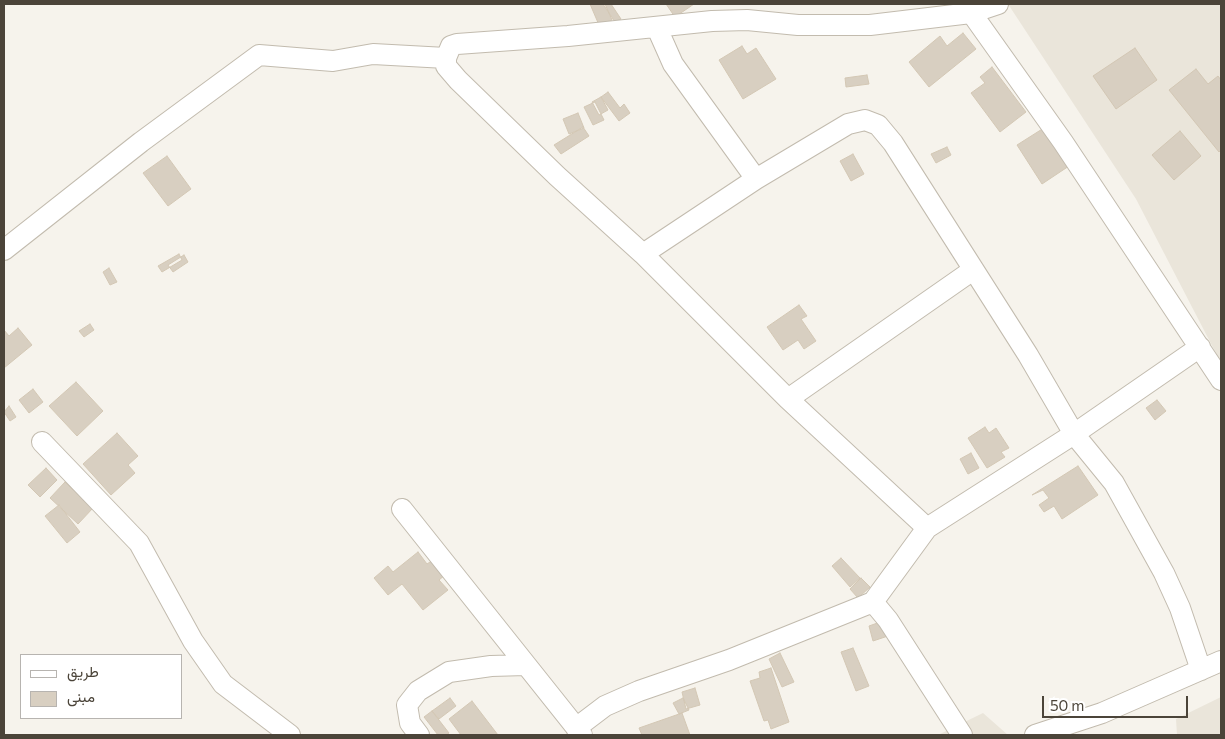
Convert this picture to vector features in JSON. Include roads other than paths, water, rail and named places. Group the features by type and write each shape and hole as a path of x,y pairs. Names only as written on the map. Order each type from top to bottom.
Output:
{"street":[{"path":"927,528 788,399 643,254 557,176 458,80 446,66 446,58 451,46 457,44 657,28 707,12 748,20 798,25 870,25 998,4"},
{"path":"968,8 1063,142 1221,380"},
{"path":"657,28 674,64 756,179"},
{"path":"4,250 141,142 259,55 334,61 373,54 446,58"},
{"path":"643,254 756,179 848,124 865,120 878,125 893,143 1028,356 1074,434 1114,483 1164,573 1180,608 1202,670"},
{"path":"788,399 973,270"},
{"path":"402,509 579,732 606,706 639,691 729,660 873,602 927,528 1074,434 1200,347"},
{"path":"42,442 139,543 192,641 223,684 290,735"},
{"path":"873,602 888,620 962,735"},
{"path":"1035,735 1102,713 1221,661"},
{"path":"419,735 410,723 406,705 418,691 449,672 491,666 526,665"}]}
